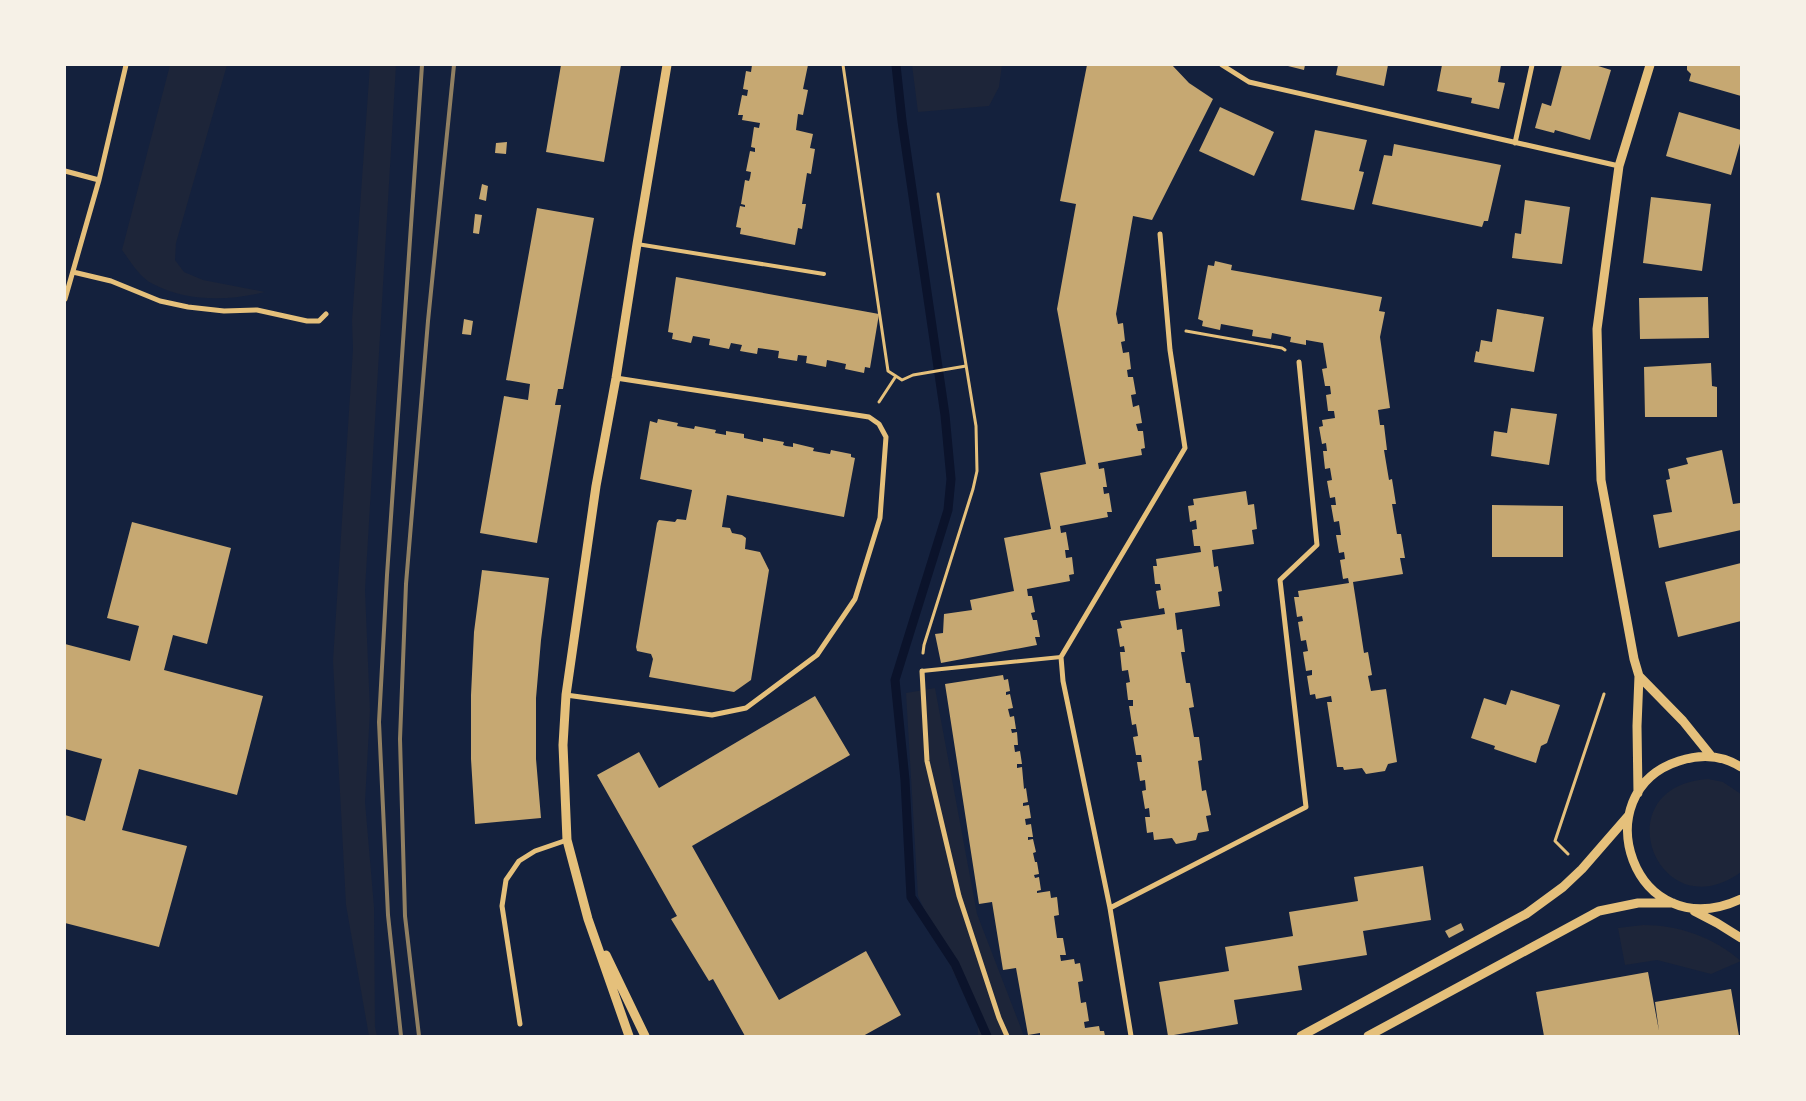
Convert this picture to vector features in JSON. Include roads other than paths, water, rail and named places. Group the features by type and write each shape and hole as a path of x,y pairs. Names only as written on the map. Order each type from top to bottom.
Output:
{"street":[{"path":"65,298 99,180 126,65"},
{"path":"629,1036 588,919 567,840 563,745 566,694 596,486 616,378 667,65"},
{"path":"1222,65 1249,82 1619,166"},
{"path":"1516,143 1532,65"},
{"path":"1638,792 1637,726 1639,676 1634,659 1601,480 1597,329 1619,166 1650,65"},
{"path":"65,171 99,180"},
{"path":"1131,1036 1110,908 1063,681 1061,657 1185,448 1170,350 1160,234"},
{"path":"73,272 112,281 160,300 188,307 224,311 257,310 307,321 319,321 326,314"},
{"path":"1110,908 1306,807 1280,580 1317,545 1298,362"},
{"path":"566,694 712,715 746,708 817,655 855,599 880,518 886,437 879,424 869,417 616,378"},
{"path":"922,671 928,761 959,896 999,1018 1007,1036"},
{"path":"1639,676 1683,722 1712,757"},
{"path":"1739,765 1712,757 1690,758 1670,764 1652,776 1638,792 1629,815 1627,836 1631,857 1640,876 1655,892 1673,903 1689,908 1741,938"},
{"path":"1301,1036 1526,914 1582,870 1629,815"},
{"path":"520,1024 502,906 506,880 519,861 535,851 567,840"},
{"path":"1689,908 1708,910 1726,906 1741,899"},
{"path":"1368,1036 1599,911 1638,903 1673,903"},
{"path":"588,919 646,1036"}],"lane":[{"path":"637,244 824,274"},
{"path":"922,671 1061,657"}],"waterway":[{"path":"896,65 902,121 945,415 951,479 948,510 895,680 905,780 911,897 955,964 987,1036"}],"railway":[{"path":"401,1036 388,915 379,722 387,575 422,65"},
{"path":"419,1036 405,916 400,739 406,584 428,321 454,65"}]}
